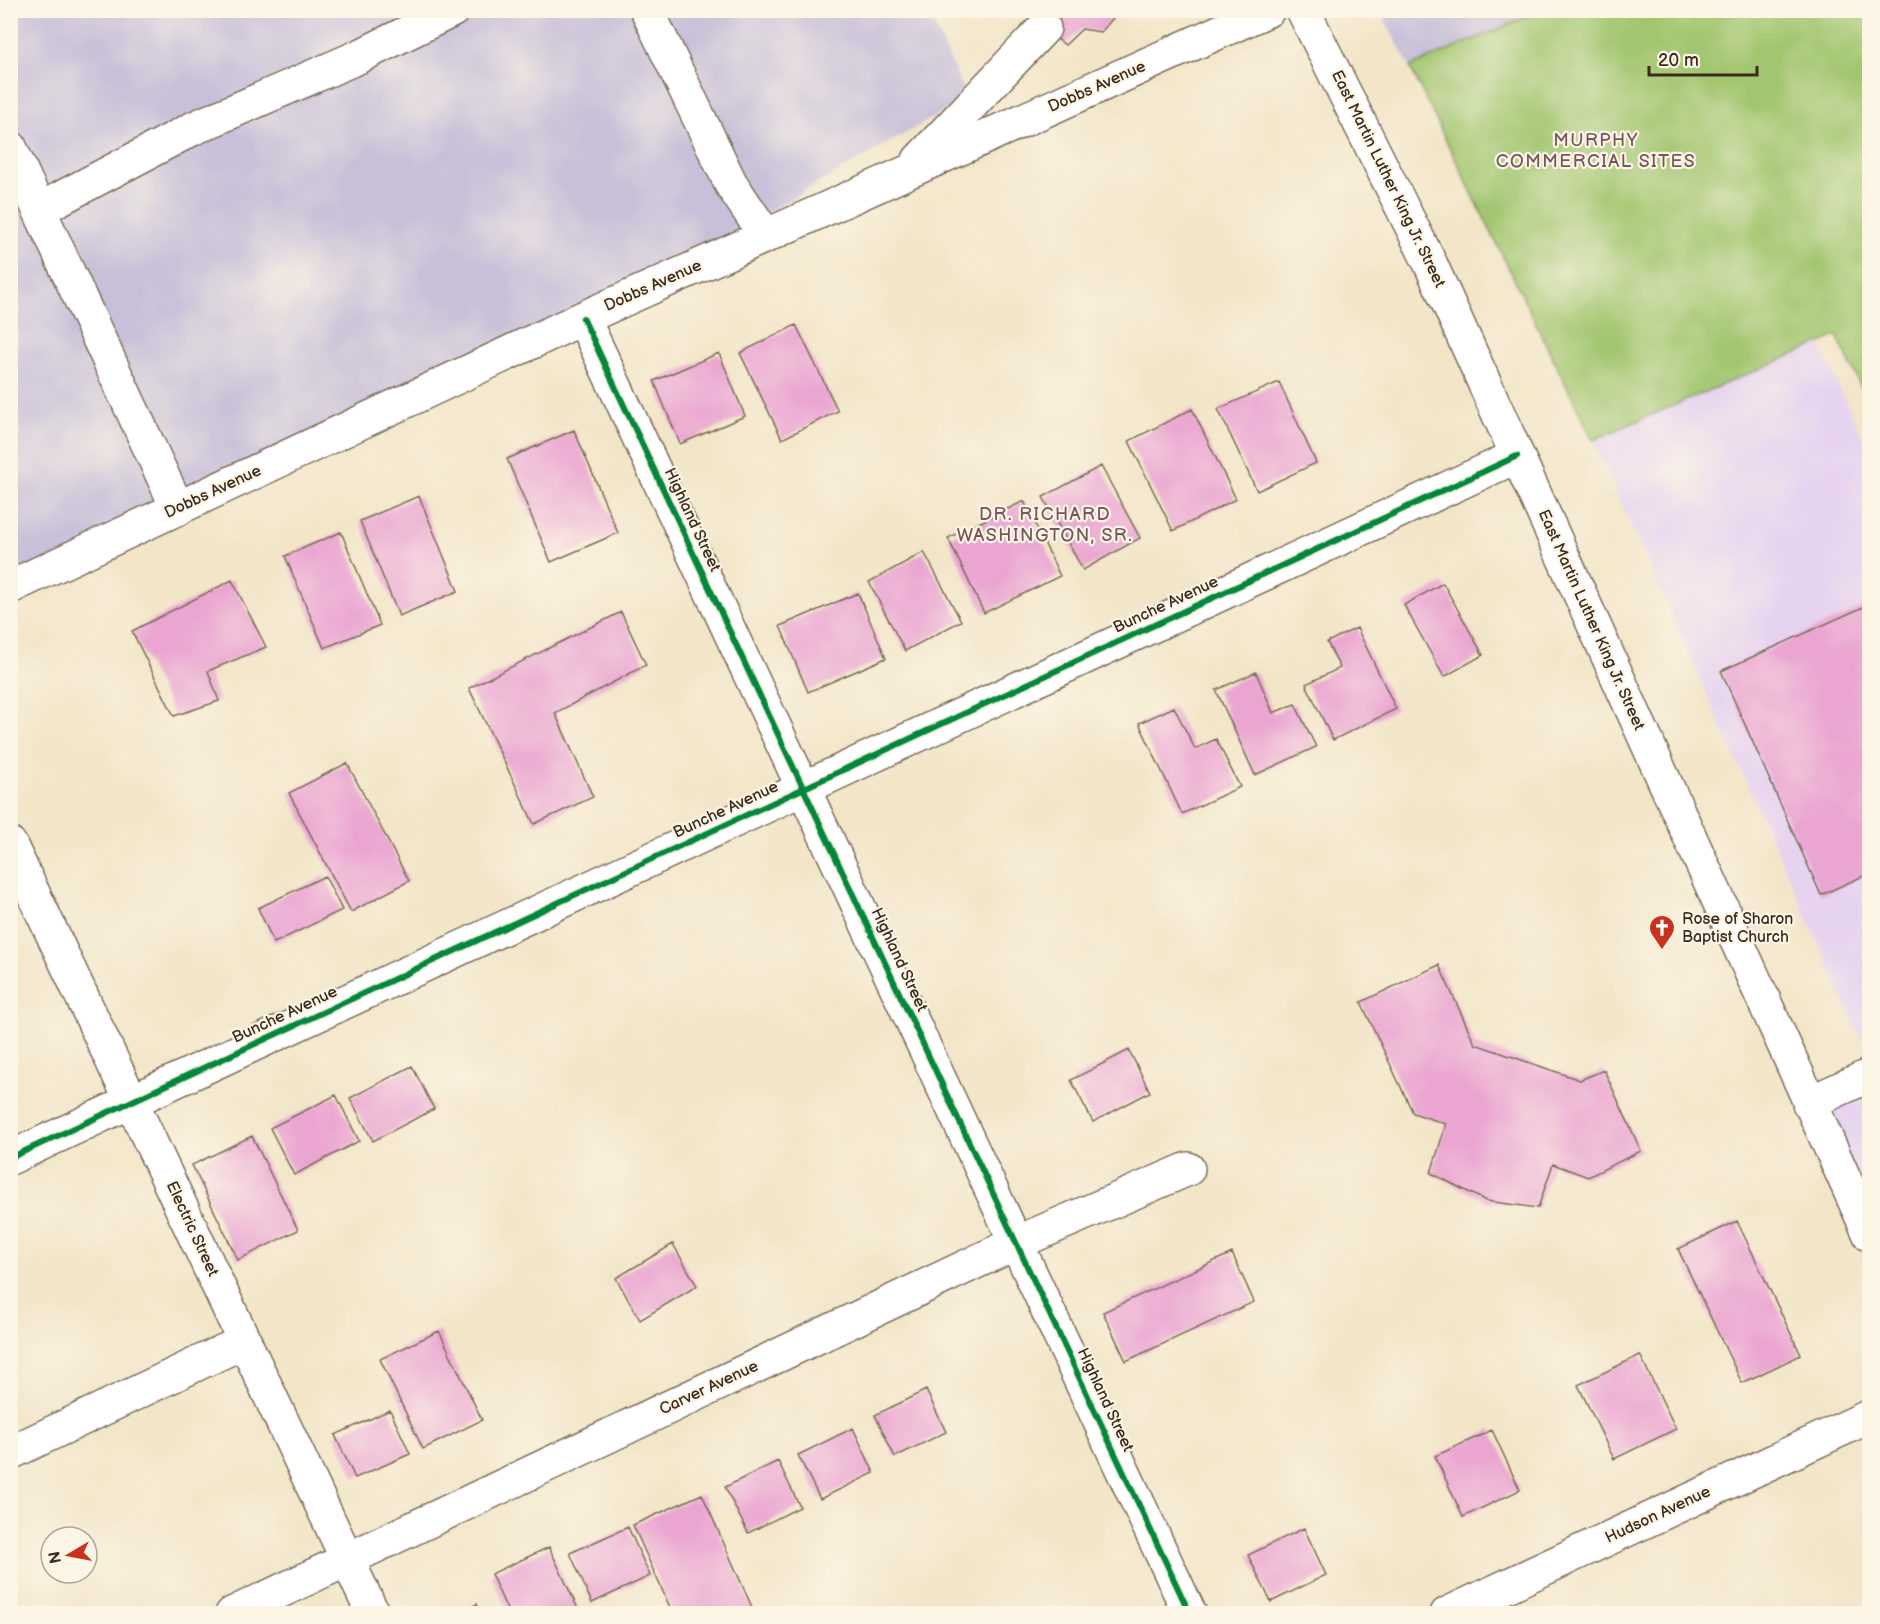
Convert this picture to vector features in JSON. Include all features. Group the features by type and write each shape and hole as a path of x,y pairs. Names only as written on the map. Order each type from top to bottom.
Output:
{"street":[{"path":"40,209 194,128 358,57 453,10"},
{"path":"647,10 731,184 765,236"},
{"name":"Dobbs Avenue","path":"10,587 583,318 1268,10"},
{"name":"East Martin Luther King Jr. Street","path":"1303,10 1431,265 1869,1235"},
{"path":"907,172 1044,28"},
{"path":"10,147 178,508"},
{"name":"Highland Street","path":"583,318 1190,1614"},
{"name":"Bunche Avenue","path":"10,1158 1517,456"},
{"name":"Electric Street","path":"10,844 373,1614"},
{"path":"1809,1103 1869,1075"},
{"name":"Carver Avenue","path":"232,1614 1016,1243 1188,1169"},
{"path":"10,1453 245,1341"},
{"name":"Hudson Avenue","path":"1447,1614 1869,1416"}],"shaded area":[{"path":"10,11 928,11 967,98 583,318 11,587"},
{"path":"1380,11 1540,11 1410,67"},
{"path":"1819,344 1869,452 1869,1042 1862,1040 1593,440"},
{"path":"1869,1075 1869,1236 1809,1102"}],"green space":[{"path":"1540,11 1869,11 1869,404 1837,336 1593,440 1410,67"}],"building":[{"path":"1030,10 1120,10 1101,32 1082,29 1065,45 1029,16"},
{"path":"796,325 838,411 782,439 740,353"},
{"path":"719,353 745,416 680,444 654,381"},
{"path":"1279,382 1316,463 1257,491 1218,409"},
{"path":"1192,409 1236,499 1173,531 1129,441"},
{"path":"574,430 618,533 551,562 507,459"},
{"path":"1101,466 1140,538 1083,570 1043,497"},
{"path":"419,496 458,591 399,616 360,521"},
{"path":"1024,501 1060,576 984,613 948,538"},
{"path":"341,532 380,625 324,648 285,556"},
{"path":"924,552 961,621 905,651 869,582"},
{"path":"232,580 266,647 208,671 219,701 174,716 132,631"},
{"path":"1443,583 1483,655 1444,677 1404,605"},
{"path":"858,593 886,658 808,692 780,626"},
{"path":"1870,604 1870,873 1821,895 1721,671"},
{"path":"621,612 646,665 555,713 593,797 534,824 469,688"},
{"path":"1357,628 1396,709 1333,740 1306,684 1340,668 1327,642"},
{"path":"1256,672 1273,713 1295,704 1316,747 1255,775 1216,690"},
{"path":"1174,707 1195,749 1216,739 1240,787 1182,814 1139,723"},
{"path":"347,763 409,881 351,912 289,793"},
{"path":"325,876 342,910 274,943 258,908"},
{"path":"1439,965 1475,1044 1580,1080 1604,1070 1641,1151 1588,1177 1553,1164 1538,1208 1486,1201 1431,1173 1446,1124 1413,1113 1361,1002"},
{"path":"1129,1050 1150,1092 1093,1122 1071,1080"},
{"path":"412,1066 434,1109 373,1141 350,1098"},
{"path":"336,1095 359,1141 294,1175 270,1128"},
{"path":"252,1136 298,1230 238,1260 192,1165"},
{"path":"1737,1221 1801,1355 1742,1383 1678,1249"},
{"path":"673,1244 697,1286 640,1320 616,1278"},
{"path":"1232,1253 1254,1302 1126,1361 1103,1312"},
{"path":"439,1331 482,1420 423,1449 380,1359"},
{"path":"1640,1355 1676,1429 1614,1459 1578,1385"},
{"path":"926,1390 946,1432 895,1457 875,1415"},
{"path":"390,1410 410,1454 355,1478 335,1435"},
{"path":"853,1428 874,1473 820,1499 798,1455"},
{"path":"1492,1430 1520,1490 1463,1517 1435,1456"},
{"path":"778,1461 800,1507 748,1533 725,1487"},
{"path":"702,1494 755,1614 673,1614 633,1525"},
{"path":"628,1527 650,1576 592,1603 570,1553"},
{"path":"1304,1528 1326,1575 1271,1602 1248,1555"},
{"path":"549,1547 578,1609 568,1614 509,1614 491,1574"},
{"path":"477,1604 481,1614 457,1614"}],"cycle path":[{"path":"583,318 1190,1614"},
{"path":"10,1158 1517,456"}],"place":[{"name":"Rose of Sharon Baptist Church","path":"1662,951"}],"district":[{"name":"MURPHY COMMERCIAL SITES","path":"1596,150"},
{"name":"DR. RICHARD WASHINGTON, SR.","path":"1045,524"}]}
